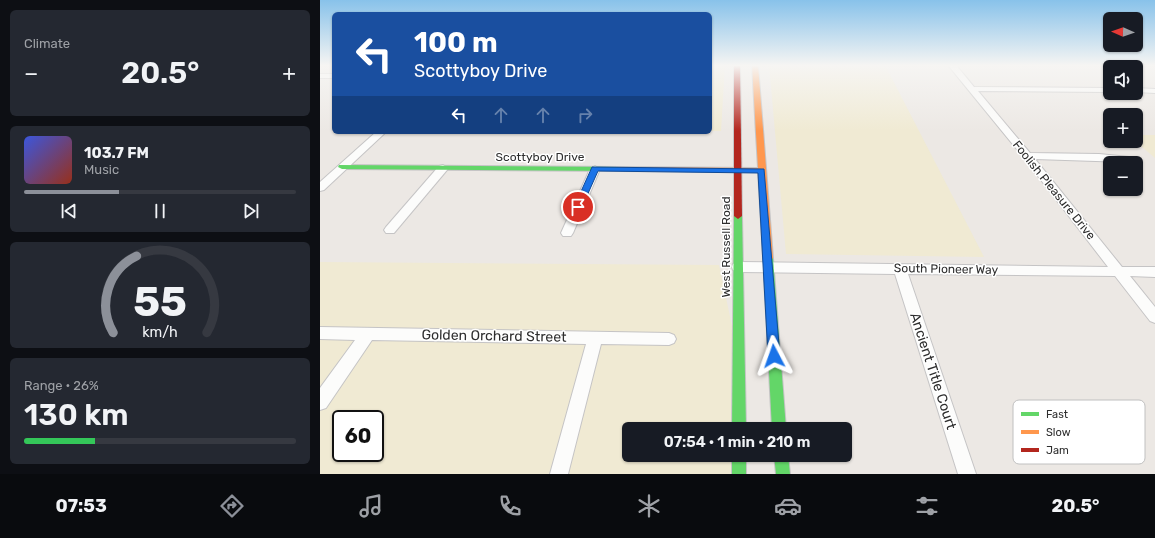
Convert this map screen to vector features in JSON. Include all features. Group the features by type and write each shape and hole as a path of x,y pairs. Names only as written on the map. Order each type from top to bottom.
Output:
{"main road":[{"name":"West Russell Road","path":"738,87 739,422"},
{"path":"756,87 779,422"},
{"name":"Scottyboy Drive","path":"342,167 762,170"},
{"path":"739,462 739,474"},
{"path":"782,462 783,474"}],"street":[{"path":"972,89 1103,90"},
{"name":"Foolish Pleasure Drive","path":"972,89 1155,317"},
{"path":"1143,90 1155,90"},
{"path":"320,188 379,134"},
{"path":"1027,156 1103,157"},
{"path":"390,230 443,168"},
{"path":"567,233 595,169"},
{"name":"South Pioneer Way","path":"738,267 1155,272"},
{"name":"Ancient Title Court","path":"900,268 967,474"},
{"name":"Golden Orchard Street","path":"320,333 669,339"},
{"path":"320,402 368,334"},
{"path":"559,474 595,338"}],"sand":[{"path":"712,87 724,87 721,131 712,131"},
{"path":"771,87 896,87 984,257 786,254"},
{"path":"1143,135 1155,135 1155,158 1143,148"},
{"path":"320,262 719,265 732,326 731,422 622,422 622,462 731,462 731,474 320,474"}],"traffic: fast":[{"path":"342,167 620,169"},
{"path":"738,216 739,422"},
{"path":"768,258 779,422"},
{"path":"739,462 739,474"},
{"path":"782,462 783,474"}],"traffic: slow":[{"path":"756,87 768,258"},
{"path":"620,169 762,170"}],"traffic: jam":[{"path":"737,87 738,216"}],"route":[{"path":"578,207 595,169 762,170 774,356"}]}
